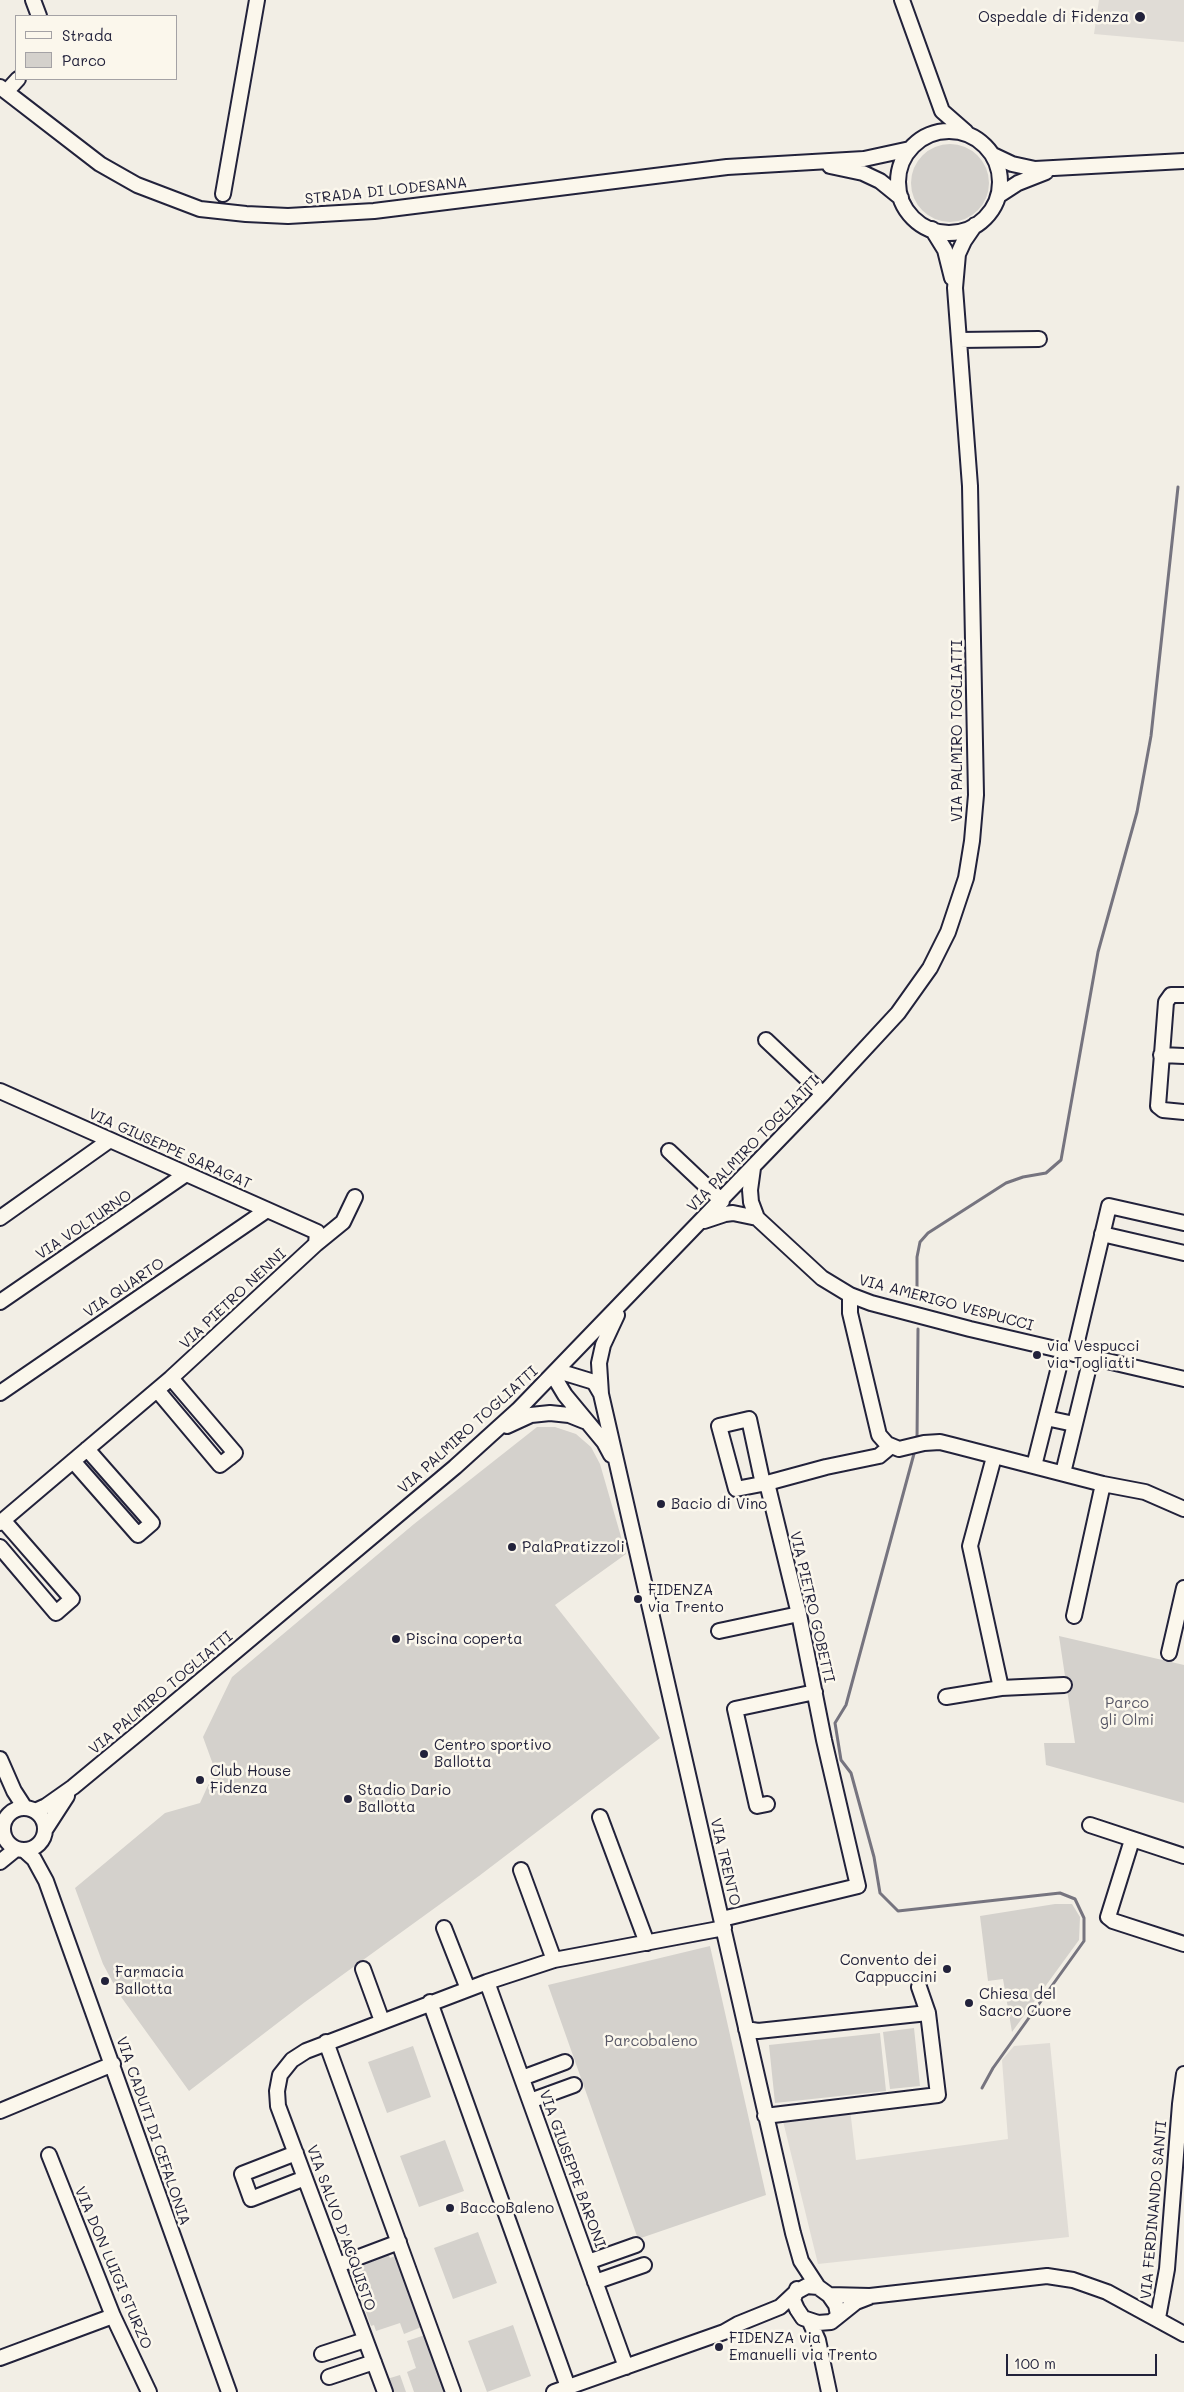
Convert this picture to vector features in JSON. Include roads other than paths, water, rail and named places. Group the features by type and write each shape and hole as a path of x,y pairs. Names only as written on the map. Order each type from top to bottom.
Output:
{"street":[{"path":"34,0 40,15"},
{"path":"223,194 256,0"},
{"path":"902,0 934,95 942,111 968,134 982,143 993,155 1012,164 1035,169 1125,162 1184,160"},
{"path":"3,89 16,80"},
{"name":"STRADA DI LODESANA","path":"3,89 100,164 136,185 200,209 246,214 288,216 374,211 726,167 810,162"},
{"path":"901,198 899,183 900,167 910,149 934,125 937,115 934,95"},
{"path":"923,138 945,131 968,134"},
{"path":"810,162 864,159 910,149"},
{"path":"955,288 958,254 964,241 975,225 990,213 998,196 1000,175 993,155"},
{"path":"810,162 863,173 880,181 901,198 913,217 932,229 954,232 975,225"},
{"path":"998,196 1034,175 1066,168"},
{"path":"932,229 944,250 955,288"},
{"name":"VIA PALMIRO TOGLIATTI","path":"10,1814 46,1806 73,1787 383,1528 488,1436 556,1373 625,1298 726,1197 898,1013 918,987 948,932 966,878 972,841 976,795 970,486 955,288"},
{"path":"959,340 1039,338"},
{"path":"1184,995 1174,994 1167,998 1158,1106 1163,1110 1184,1112"},
{"path":"766,1040 823,1094"},
{"path":"1161,1055 1184,1056"},
{"name":"VIA GIUSEPPE SARAGAT","path":"0,1091 316,1232 316,1244"},
{"path":"0,1218 110,1140"},
{"path":"669,1151 726,1197 732,1205 750,1217"},
{"name":"VIA AMERIGO VESPUCCI","path":"753,1168 750,1190 750,1217 822,1278 850,1295 871,1303 1091,1358 1184,1379"},
{"name":"VIA VOLTURNO","path":"0,1302 186,1174"},
{"path":"726,1197 741,1195 751,1202"},
{"name":"VIA PIETRO NENNI","path":"0,1548 56,1612 72,1599 2,1522 171,1378 316,1244 343,1222 355,1196"},
{"path":"1034,1466 1046,1418 1069,1352 1109,1206 1184,1223"},
{"name":"VIA QUARTO","path":"0,1393 267,1210"},
{"path":"700,1223 725,1214 750,1217"},
{"path":"1102,1234 1184,1253"},
{"path":"850,1295 850,1313 879,1435 891,1446 899,1449 924,1443 946,1443 1103,1484 1145,1492 1184,1509"},
{"name":"VIA TRENTO","path":"625,1298 610,1327 598,1363 601,1394 723,1923 765,2116 801,2261"},
{"path":"1063,1473 1091,1358"},
{"path":"556,1373 594,1382 601,1394"},
{"name":"VIA TRENTO","path":"556,1373 565,1395 604,1442 619,1471"},
{"path":"157,1390 220,1465 235,1453 171,1378"},
{"path":"488,1436 534,1415 550,1413 568,1415 588,1423"},
{"path":"1046,1418 1074,1424"},
{"name":"VIA PIETRO GOBETTI","path":"280,2074 292,2060 326,2042 430,2002 554,1960 646,1943 858,1886 799,1614 765,1483 748,1420 720,1426 736,1489 765,1483"},
{"path":"765,1483 878,1456 891,1446"},
{"path":"73,1461 138,1535 152,1523 87,1449"},
{"path":"994,1457 970,1546 1001,1688"},
{"path":"1074,1616 1103,1484"},
{"path":"1169,1653 1184,1588"},
{"path":"719,1631 799,1614"},
{"path":"946,1698 1001,1688 1064,1685"},
{"path":"766,1804 757,1806 735,1709 815,1692"},
{"path":"0,1862 20,1850 35,1848 44,1835 43,1819 30,1809 2,1765"},
{"path":"2,1765 10,1814 2,1832 6,1840 20,1850"},
{"name":"VIA PALMIRO TOGLIATTI","path":"44,1835 52,1816 73,1787"},
{"path":"600,1817 646,1943"},
{"path":"1090,1825 1184,1856"},
{"name":"VIA CADUTI DI CEFALONIA","path":"44,1835 46,1881"},
{"path":"1132,1840 1108,1917 1113,1922 1184,1944"},
{"name":"VIA CADUTI DI CEFALONIA","path":"20,1850 34,1859 46,1881 229,2392"},
{"path":"521,1870 554,1960"},
{"path":"444,1928 468,1989"},
{"path":"363,1970 382,2020"},
{"name":"VIA GIUSEPPE BARONI","path":"487,1982 626,2367"},
{"path":"765,2116 938,2095 928,2013 919,1987"},
{"path":"430,2002 568,2387"},
{"path":"746,2029 758,2031 928,2013"},
{"path":"326,2042 453,2392"},
{"path":"522,2078 565,2062"},
{"path":"0,2111 113,2064"},
{"name":"VIA SALVO D'ACQUISTO","path":"280,2074 277,2091 278,2106 385,2392"},
{"name":"VIA FERDINANDO SANTI","path":"1158,2318 1179,2198 1184,2074"},
{"path":"530,2101 574,2085"},
{"path":"296,2153 242,2174 251,2199 305,2178"},
{"name":"VIA DON LUIGI STURZO","path":"49,2155 113,2316 149,2392"},
{"path":"338,2265 399,2242"},
{"path":"588,2262 636,2244"},
{"path":"801,2261 836,2305 835,2318 823,2360"},
{"path":"801,2261 793,2300 818,2340 829,2392"},
{"path":"595,2282 644,2264"},
{"path":"720,2334 738,2324 780,2307 796,2292 807,2286 823,2291 870,2296 1047,2276 1090,2285 1158,2318 1184,2334"},
{"path":"554,2392 720,2334 740,2330 787,2315 826,2324 856,2302 870,2296"},
{"path":"0,2358 113,2316"},
{"path":"322,2354 365,2340"},
{"path":"329,2377 374,2362"}],"waterway":[{"path":"917,1295 917,1257 920,1242 928,1233 1006,1183 1023,1177 1046,1173 1061,1160 1098,952 1137,812 1151,736 1178,487"},
{"path":"917,1441 918,1329"},
{"path":"915,1450 846,1705 835,1723 841,1760 851,1773 874,1857 880,1893 898,1911 1060,1893 1075,1899 1084,1918 1084,1941 993,2068 982,2088"}],"place":[{"name":"Ospedale di Fidenza","path":"1140,17"},
{"name":"via Vespucci via Togliatti","path":"1037,1355"},
{"name":"Bacio di Vino","path":"661,1504"},
{"name":"PalaPratizzoli","path":"512,1547"},
{"name":"FIDENZA via Trento","path":"638,1599"},
{"name":"Piscina coperta","path":"396,1639"},
{"name":"Centro sportivo Ballotta","path":"424,1754"},
{"name":"Club House Fidenza","path":"200,1780"},
{"name":"Stadio Dario Ballotta","path":"348,1799"},
{"name":"Convento dei Cappuccini","path":"947,1969"},
{"name":"Farmacia Ballotta","path":"105,1981"},
{"name":"Chiesa del Sacro Cuore","path":"969,2003"},
{"name":"BaccoBaleno","path":"450,2208"},
{"name":"FIDENZA via Emanuelli via Trento","path":"719,2347"}],"park label":[{"name":"Parco gli Olmi","path":"1127,1712"},
{"name":"Parcobaleno","path":"651,2041"}]}
